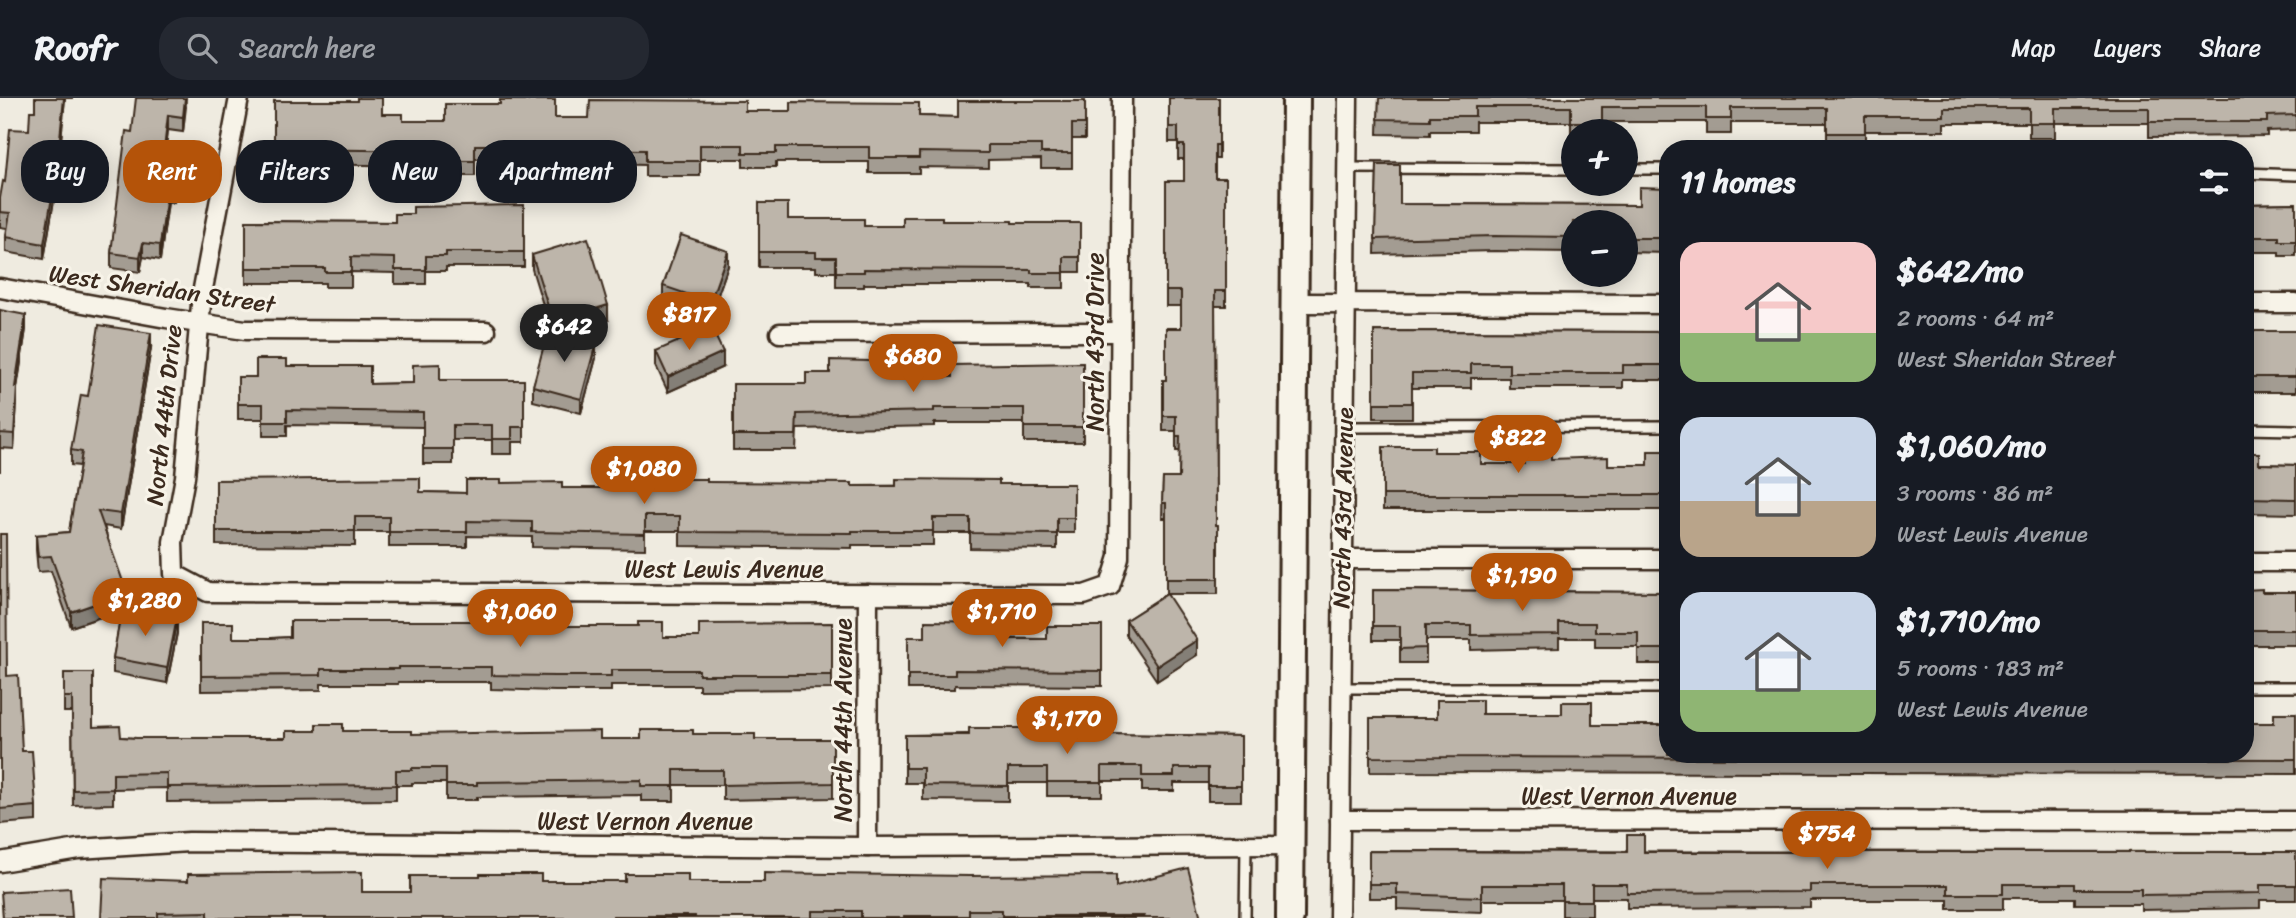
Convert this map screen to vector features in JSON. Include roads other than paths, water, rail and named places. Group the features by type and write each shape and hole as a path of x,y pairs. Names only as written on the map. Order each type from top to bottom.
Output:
{"main road":[{"name":"North 43rd Avenue","path":"1290,918 1296,98"}],"street":[{"name":"North 44th Drive","path":"173,573 173,542 184,477 198,323 239,98"},
{"name":"North 43rd Drive","path":"1110,586 1119,557 1122,98"},
{"name":"North 43rd Avenue","path":"1339,918 1348,98"},
{"name":"West Sheridan Street","path":"0,288 245,330 486,331"},
{"path":"1293,303 1659,304"},
{"path":"2254,303 2296,303"},
{"path":"780,333 1120,332"},
{"path":"1343,559 1659,559"},
{"path":"2254,562 2296,562"},
{"name":"West Lewis Avenue","path":"173,573 208,592 1084,595 1110,586"},
{"name":"North 44th Avenue","path":"867,847 869,594"},
{"name":"West Vernon Avenue","path":"1340,820 2296,821"},
{"name":"West Vernon Avenue","path":"0,862 78,849 189,842 867,847 1291,845"}],"lane":[{"path":"1347,168 1561,169"},
{"path":"1638,169 1659,169"},
{"path":"2254,173 2296,175"},
{"path":"1344,427 1659,426"},
{"path":"2254,429 2296,430"},
{"path":"2254,687 2296,687"},
{"path":"1341,688 1659,688"},
{"path":"1245,918 1246,845"}]}
